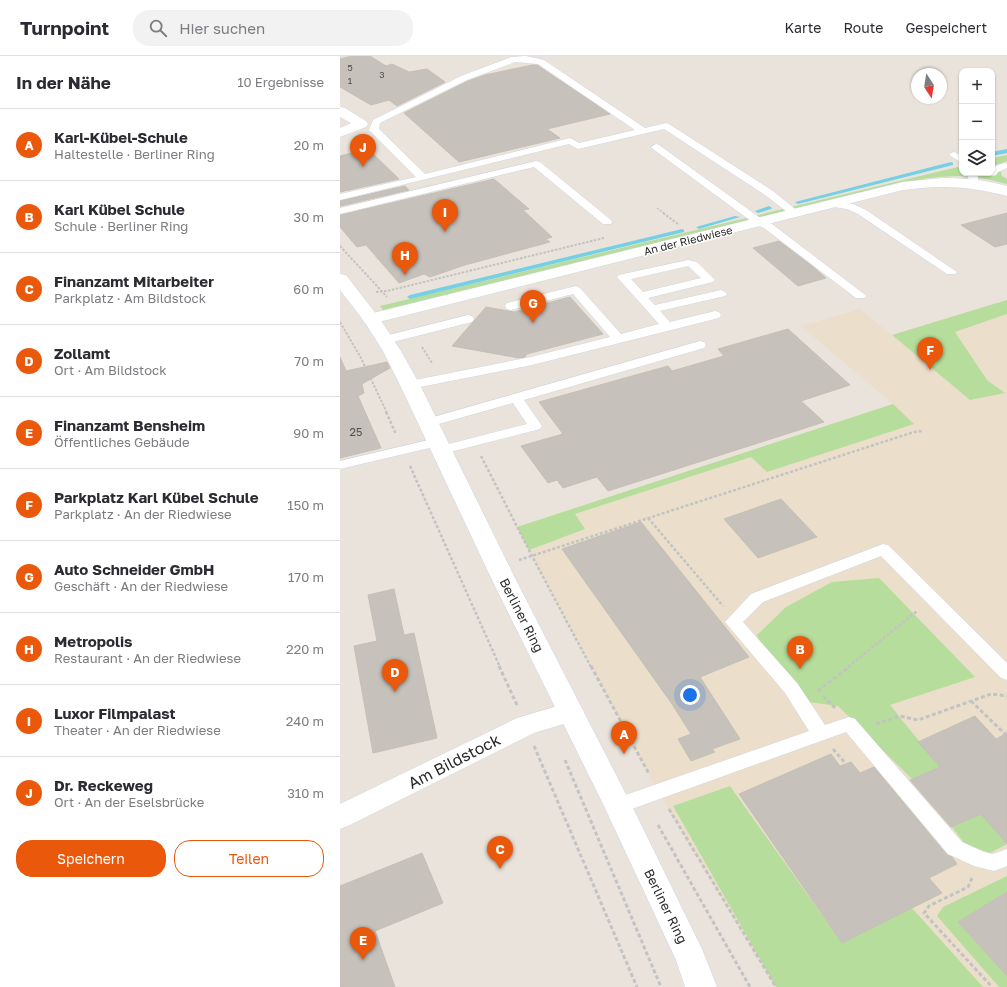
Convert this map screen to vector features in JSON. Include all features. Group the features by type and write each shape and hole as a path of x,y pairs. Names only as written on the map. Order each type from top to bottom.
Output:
{"street":[{"path":"340,111 361,124"},
{"path":"340,133 361,124"},
{"name":"An der Riedwiese","path":"371,319 903,186 983,177 1007,191"},
{"name":"Berliner Ring","path":"340,279 371,319 385,340 410,386 497,565 618,806 696,973 712,987"},
{"name":"Am Bildstock","path":"340,817 526,725 571,712"}],"lane":[{"path":"361,124 459,74 502,56"},
{"path":"423,178 374,130 376,122 464,78 514,59 526,58 541,62 643,131"},
{"path":"340,198 570,141 578,146 666,126 769,193 795,213"},
{"path":"656,147 760,222 768,226 860,296"},
{"path":"340,211 536,164 607,222"},
{"path":"983,177 1004,166"},
{"path":"832,204 849,206 862,212 951,272"},
{"path":"640,296 709,280 693,264 688,263 623,277 640,296 668,326"},
{"path":"511,306 576,290 618,338"},
{"path":"652,309 721,294"},
{"path":"410,386 441,378 532,361 618,338 715,315"},
{"path":"385,340 468,319"},
{"path":"340,465 403,451 436,438 516,398 700,345"},
{"path":"436,438 474,442 535,426 516,398"},
{"path":"821,734 791,688 733,622 757,598 883,549 1007,674"},
{"path":"618,806 821,734 852,727 955,848 981,860 994,863 1007,857"}],"path":[{"path":"371,292 383,292 620,234 607,222"},
{"path":"340,246 383,292 398,312"},
{"path":"340,322 361,358 467,592 526,725 637,987"},
{"path":"413,333 441,378"},
{"path":"497,565 532,556 808,465 914,432 922,431"},
{"path":"474,442 532,556 658,792 776,987"},
{"path":"648,518 735,620"},
{"path":"932,599 818,691 852,727 900,716 918,720 991,694 1007,696"},
{"path":"971,701 1005,734 1007,732"},
{"path":"981,860 968,887 929,906 924,913 992,987"}],"shaded area":[{"path":"1007,300 1007,987 774,987 658,792 517,527 893,404 801,326 860,309 892,335"}],"green space":[{"path":"1007,155 1007,161 999,165 1002,176 1007,179 1007,184 986,179 955,176 923,179 384,311 380,306 959,167 959,176 995,176 995,157"},
{"path":"1007,300 1007,314 955,332 987,380 1005,393 970,400 892,335"},
{"path":"893,404 914,424 767,472 751,457 575,514 585,529 529,550 517,527"},
{"path":"879,578 975,677 890,705 940,767 912,779 838,706 793,700 768,672 757,635 786,607 832,582"},
{"path":"730,786 842,943 912,908 983,987 776,987 673,806"},
{"path":"981,814 1007,832 1007,844 990,853 965,844 952,827"},
{"path":"1007,876 1007,892 958,922 1007,976 1007,987 999,987 937,916 943,907"}],"building":[{"path":"352,56 370,56 386,66 392,64 409,72 427,69 445,82 397,106 389,100 371,105 340,87 340,59"},
{"path":"537,65 610,114 547,129 560,138 459,162 404,113 468,81 485,75"},
{"path":"368,149 399,179 340,192 340,156"},
{"path":"494,179 529,209 523,210 552,237 546,239 550,242 465,265 430,277 424,274 399,283 366,245 357,247 340,227 340,215"},
{"path":"405,186 409,190 340,206 340,201"},
{"path":"1007,213 1007,244 995,247 961,225"},
{"path":"779,241 826,278 798,286 753,248"},
{"path":"570,297 603,334 527,354 525,357 519,358 452,346 486,307 514,312"},
{"path":"788,329 850,385 801,401 824,422 608,491 597,477 563,488 557,480 548,483 521,446 563,434 539,402 668,366 672,371 724,356 718,349"},
{"path":"340,357 346,371 387,362 390,368 362,384 364,393 358,396 381,448 340,458"},
{"path":"781,499 817,537 758,558 724,519"},
{"path":"641,522 749,657 700,677 740,739 712,749 715,752 691,761 678,739 691,734 672,704 562,549"},
{"path":"394,589 404,635 414,633 437,738 373,753 354,646 377,641 368,595"},
{"path":"975,716 996,739 1007,733 1007,844 981,814 951,827 910,780 940,767 918,742"},
{"path":"831,754 840,766 851,762 860,773 874,767 947,855 952,857 957,864 929,878 942,893 842,943 739,794"},
{"path":"422,853 443,903 375,931 395,987 340,987 340,886"},
{"path":"1007,892 1007,976 958,922"}],"waterway":[{"path":"995,153 1007,151"},
{"path":"798,202 951,164"},
{"path":"758,211 769,208"},
{"path":"699,227 737,217"},
{"path":"410,297 682,231"}],"place":[{"name":"Dr. Reckeweg","path":"363,167"},
{"name":"Luxor Filmpalast","path":"445,232"},
{"name":"Metropolis","path":"405,275"},
{"name":"Auto Schneider GmbH","path":"533,323"},
{"name":"Parkplatz Karl Kübel Schule","path":"930,370"},
{"name":"Karl Kübel Schule","path":"800,669"},
{"name":"Zollamt","path":"395,692"},
{"name":"Karl-Kübel-Schule","path":"624,754"},
{"name":"Finanzamt Mitarbeiter","path":"500,869"},
{"name":"Finanzamt Bensheim","path":"363,960"}]}
